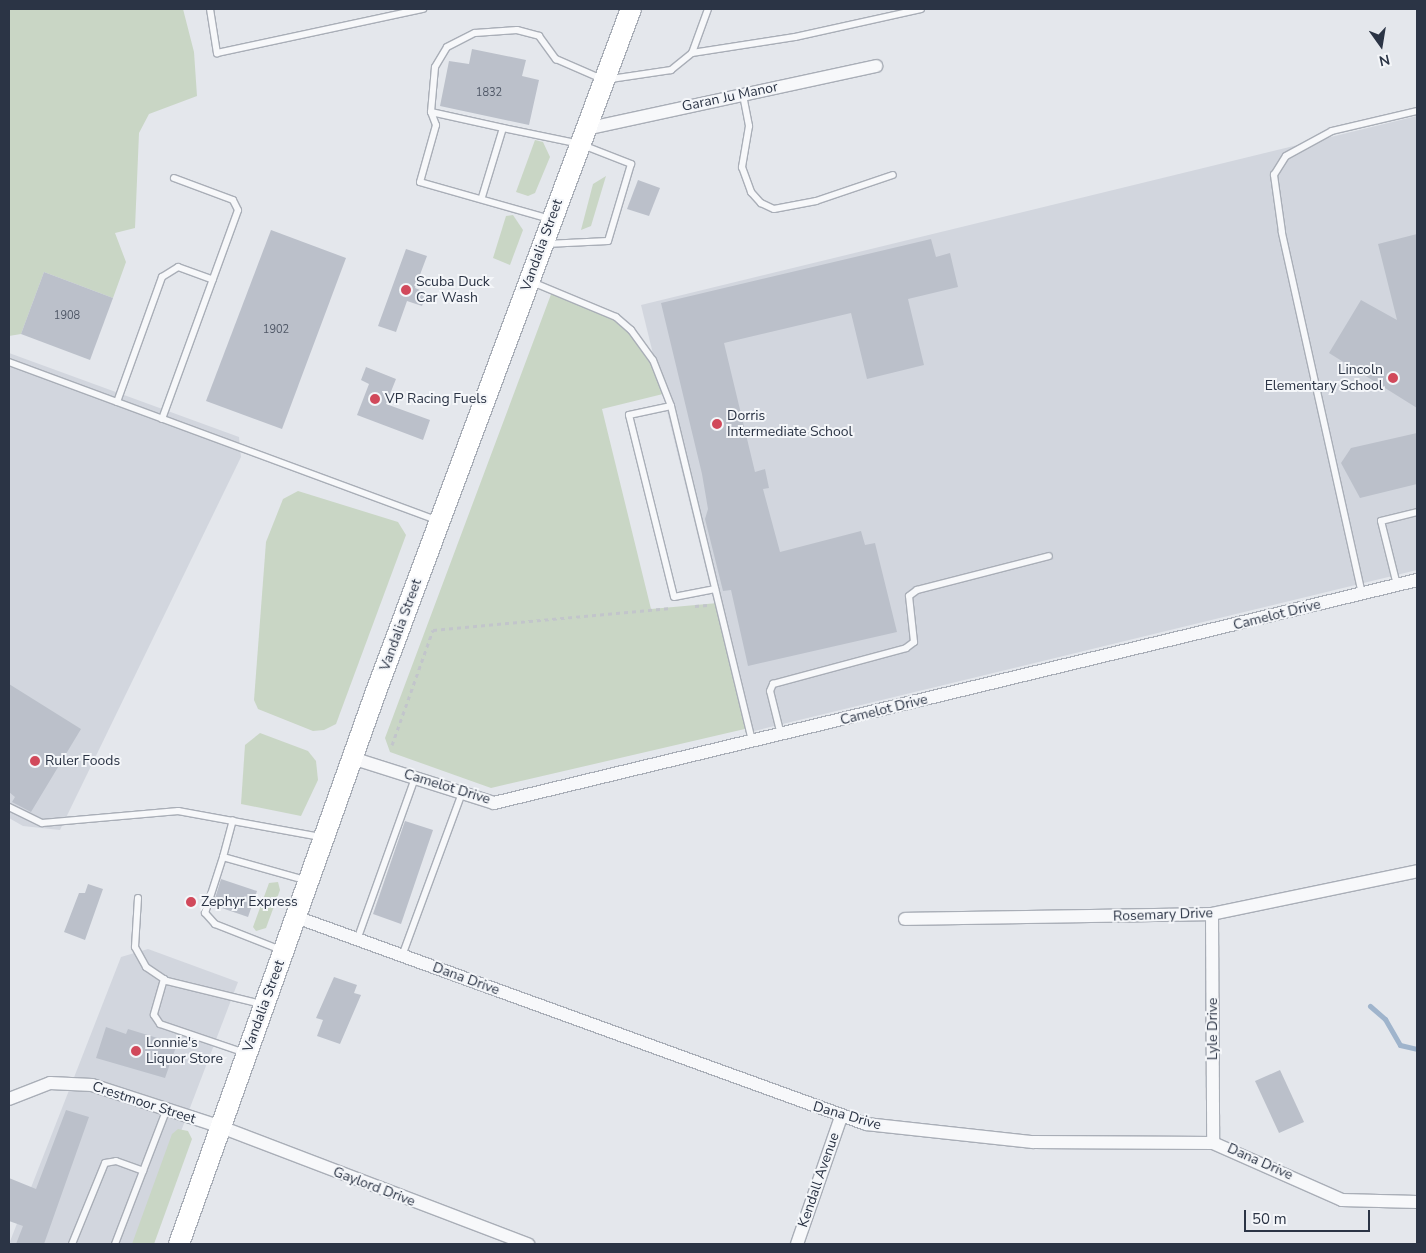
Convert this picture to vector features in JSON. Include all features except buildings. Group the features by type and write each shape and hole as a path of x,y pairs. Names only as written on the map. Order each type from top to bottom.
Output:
{"main road":[{"name":"Vandalia Street","path":"179,1244 352,758 630,9"}],"street":[{"name":"Garan Ju Manor","path":"582,137 743,94 876,66"},
{"name":"Camelot Drive","path":"352,758 494,803 1417,580"},
{"name":"Rosemary Drive","path":"905,919 1212,914 1417,871"},
{"name":"Lyle Drive","path":"1212,914 1213,1143"},
{"name":"Dana Drive","path":"296,917 841,1117 897,1129 981,1139 1213,1143 1342,1200 1417,1202"},
{"name":"Crestmoor Street","path":"9,1098 28,1089 69,1082 92,1085 221,1128"},
{"name":"Kendall Avenue","path":"797,1244 841,1117"},
{"name":"Gaylord Drive","path":"221,1128 521,1243"}],"lane":[{"path":"210,9 216,53 423,9"},
{"path":"692,53 708,9"},
{"path":"551,220 482,197 420,182 436,125 431,112 435,67 447,47 475,33 517,30 538,36 556,59 604,80 671,70 692,53 795,37 921,9"},
{"path":"743,94 749,126 743,172 751,192 761,203 774,208 816,202 893,174"},
{"path":"1362,594 1282,232 1274,175 1286,156 1332,131 1417,111"},
{"path":"431,112 503,128 582,137 631,164 608,241 542,244"},
{"path":"482,197 503,128"},
{"path":"162,419 238,210 233,200 174,178"},
{"path":"117,402 162,277 178,267 213,280"},
{"path":"529,281 598,306 631,330 653,360 671,406 752,742"},
{"path":"9,362 439,521"},
{"path":"671,406 629,415 674,597 715,589"},
{"path":"1397,585 1382,521 1417,512"},
{"path":"781,735 770,691 773,684 910,645 915,633 909,596 916,590 1049,556"},
{"path":"357,940 415,778"},
{"path":"402,956 462,794"},
{"path":"9,807 42,823 178,811 324,838"},
{"path":"233,820 205,913 215,924 284,951"},
{"path":"223,857 308,881"},
{"path":"138,898 138,958 164,979 264,1005"},
{"path":"164,979 154,1015 160,1024 247,1054"},
{"path":"115,1244 166,1111"},
{"path":"72,1244 105,1163 116,1160 143,1171"}],"path":[{"path":"686,607 718,603"},
{"path":"392,745 433,630 676,608"}],"shaded area":[{"path":"1417,116 1417,570 746,733 641,305"},
{"path":"9,353 239,437 241,457 60,830 23,826 9,818"},
{"path":"148,949 238,982 138,1244 9,1244 121,957"}],"green space":[{"path":"9,9 183,9 194,52 197,96 149,114 139,133 135,228 115,233 126,262 113,298 44,272 21,334 9,336"},
{"path":"535,140 543,142 550,157 535,193 528,196 516,192"},
{"path":"606,176 591,226 581,230 593,184"},
{"path":"513,215 523,230 510,265 493,258 506,216"},
{"path":"553,289 616,317 644,346 667,393 602,409 651,609 718,603 749,728 491,788 390,752 385,738"},
{"path":"298,491 398,522 406,535 336,724 324,730 313,731 258,709 254,700 266,542 283,499"},
{"path":"260,733 308,751 316,761 318,780 301,816 241,804 245,745"},
{"path":"278,882 280,890 266,928 256,931 253,927 269,883"},
{"path":"178,1129 188,1131 192,1139 154,1244 132,1244 172,1134"}],"waterway":[{"path":"1370,1006 1385,1019 1400,1045 1417,1049"}],"place":[{"name":"Scuba Duck Car Wash","path":"406,290"},
{"name":"Lincoln Elementary School","path":"1393,378"},
{"name":"VP Racing Fuels","path":"375,399"},
{"name":"Dorris Intermediate School","path":"717,424"},
{"name":"Ruler Foods","path":"35,761"},
{"name":"Zephyr Express","path":"191,902"},
{"name":"Lonnie's Liquor Store","path":"136,1051"}]}
